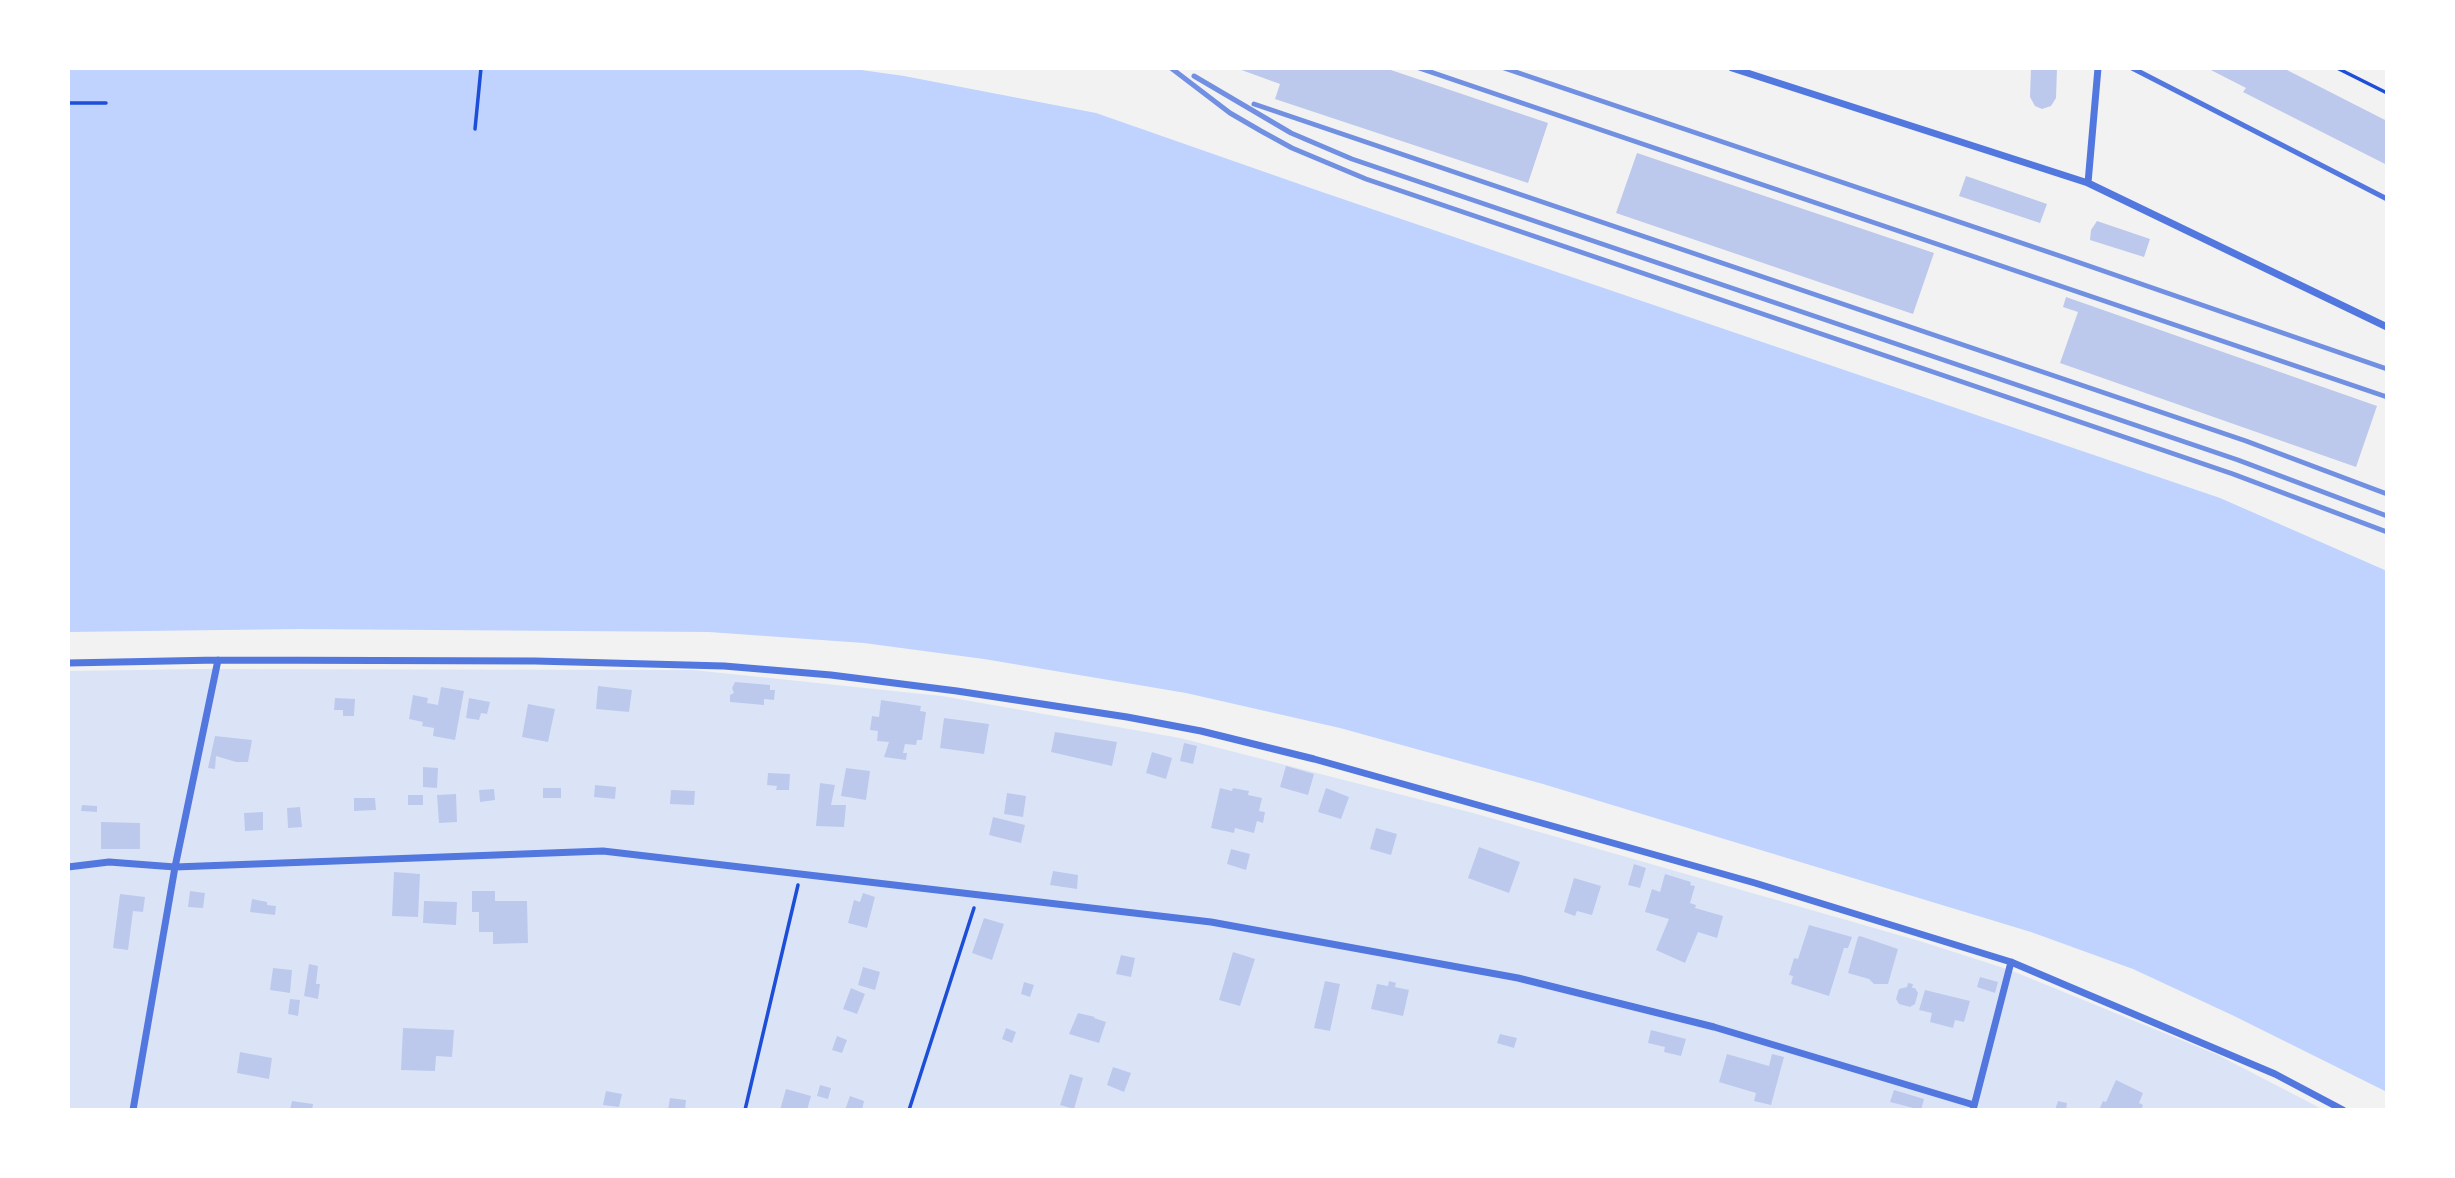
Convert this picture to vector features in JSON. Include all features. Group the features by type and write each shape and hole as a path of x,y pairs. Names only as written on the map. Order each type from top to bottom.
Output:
{"street":[{"path":"1732,68 2088,183 2387,327"},
{"path":"2088,183 2098,68"},
{"path":"68,663 218,660 535,661 724,666 831,675 957,691 1201,731 1314,759 1755,883 2011,962 2275,1074 2343,1110"},
{"path":"133,1110 175,867 218,660"},
{"path":"68,867 109,862 175,867 603,851 1211,922 1518,978 1714,1027 1973,1107 2011,962"}],"lane":[{"path":"2132,68 2387,198"}],"path":[{"path":"475,129 481,68"},
{"path":"2337,68 2387,93"},
{"path":"68,103 106,103"},
{"path":"745,1110 801,873"},
{"path":"909,1110 979,893"}],"shaded area":[{"path":"693,670 942,696 1180,738 1473,813 1923,942 2010,970 2218,1055 2324,1110 68,1110 68,671"}],"water":[{"path":"68,68 847,68 904,76 1096,113 2220,498 2387,571 2387,1092 2133,969 2031,932 1543,784 1340,728 1186,693 984,659 864,643 709,632 299,629 68,632"}],"building":[{"path":"1236,68 1385,68 1548,123 1528,183 1275,99 1280,84"},
{"path":"2031,68 2057,68 2056,98 2051,106 2042,109 2035,106 2030,97"},
{"path":"2207,68 2283,68 2387,121 2387,165 2243,92 2246,88"},
{"path":"1637,153 1934,253 1913,314 1616,213"},
{"path":"1966,176 2047,204 2040,223 1959,196"},
{"path":"2097,221 2150,239 2144,257 2090,240 2091,230"},
{"path":"2066,297 2377,406 2356,467 2060,363 2078,312 2063,307"},
{"path":"735,682 770,685 770,690 775,690 774,700 764,699 764,705 730,702"},
{"path":"598,686 632,690 629,712 596,709"},
{"path":"441,687 464,691 455,740 433,736 434,728 422,726 423,722 409,719 413,695 428,698 427,703 438,705"},
{"path":"335,698 355,699 354,716 343,716 343,710 334,710"},
{"path":"469,698 490,702 487,714 481,713 479,720 466,718"},
{"path":"881,700 921,706 920,711 926,712 922,740 917,740 916,745 905,744 903,753 907,753 906,760 884,757 889,742 877,741 878,731 870,730 872,716 879,717"},
{"path":"528,704 555,709 548,742 522,737"},
{"path":"944,718 989,724 984,754 940,748"},
{"path":"1055,732 1117,742 1112,766 1051,752"},
{"path":"215,736 252,740 248,762 236,762 216,756 215,769 208,768"},
{"path":"1184,743 1197,746 1193,764 1180,761"},
{"path":"1152,752 1172,758 1166,779 1146,773"},
{"path":"1286,766 1314,774 1308,795 1280,787"},
{"path":"423,767 438,768 437,788 423,787"},
{"path":"846,768 870,771 866,800 841,796"},
{"path":"768,773 790,774 789,790 776,790 777,786 767,785"},
{"path":"820,783 835,785 831,805 846,805 844,827 816,826"},
{"path":"595,785 616,787 615,799 594,797"},
{"path":"543,788 561,788 561,798 543,798"},
{"path":"1220,788 1249,791 1248,795 1262,798 1259,811 1265,812 1263,823 1257,821 1254,833 1235,828 1234,833 1211,828"},
{"path":"1326,788 1349,797 1341,819 1318,812"},
{"path":"494,789 495,800 480,802 479,790"},
{"path":"671,790 695,791 694,805 670,804"},
{"path":"1007,793 1026,796 1023,817 1004,814"},
{"path":"456,794 457,822 439,823 437,795"},
{"path":"408,795 423,795 423,805 408,805"},
{"path":"354,798 375,798 376,810 354,811"},
{"path":"82,805 97,806 97,812 81,811"},
{"path":"300,807 302,827 288,828 287,808"},
{"path":"263,812 263,830 245,831 244,813"},
{"path":"993,817 1025,825 1021,843 989,835"},
{"path":"101,822 140,823 140,849 101,849"},
{"path":"1376,828 1397,834 1391,855 1370,849"},
{"path":"1479,847 1520,862 1509,893 1468,878"},
{"path":"1231,849 1250,854 1246,870 1227,864"},
{"path":"1634,864 1646,868 1640,888 1628,885"},
{"path":"1053,871 1078,875 1077,889 1050,885"},
{"path":"394,872 420,874 418,917 392,916"},
{"path":"1665,874 1691,882 1690,885 1695,886 1690,903 1696,905 1695,908 1723,916 1717,938 1698,932 1685,963 1656,950 1669,919 1645,912 1652,889 1660,892"},
{"path":"1574,878 1601,886 1592,915 1577,911 1575,916 1564,912"},
{"path":"190,891 205,893 203,908 188,907"},
{"path":"472,891 495,891 495,901 527,901 528,943 493,944 493,932 479,932 479,912 472,912"},
{"path":"863,893 875,897 867,928 848,923 854,900 860,902"},
{"path":"120,894 145,897 143,912 133,911 128,950 113,948"},
{"path":"252,899 276,906 275,915 250,912"},
{"path":"424,901 457,902 456,925 423,923"},
{"path":"984,918 1004,924 992,960 972,953"},
{"path":"1809,925 1852,937 1848,948 1844,948 1829,996 1791,984 1793,976 1789,975 1794,958 1798,959"},
{"path":"1860,936 1898,949 1888,984 1874,984 1869,979 1848,973"},
{"path":"1233,952 1255,959 1240,1006 1219,1000"},
{"path":"1121,955 1135,958 1131,977 1116,974"},
{"path":"309,964 318,966 318,999 304,996"},
{"path":"863,967 880,972 875,990 858,985"},
{"path":"273,968 292,970 290,993 270,990"},
{"path":"1980,977 1998,982 1995,993 1977,987"},
{"path":"1325,981 1340,984 1330,1031 1314,1028"},
{"path":"1389,981 1396,983 1395,987 1409,990 1403,1016 1371,1009 1377,984 1388,986"},
{"path":"1024,982 1034,985 1030,997 1021,994"},
{"path":"1908,983 1913,984 1912,988 1918,993 1915,1004 1910,1007 1899,1004 1896,999 1899,989 1907,987"},
{"path":"851,988 865,994 857,1014 843,1009"},
{"path":"1925,990 1970,1001 1964,1022 1955,1020 1953,1028 1930,1022 1932,1013 1919,1010"},
{"path":"290,999 300,1000 298,1016 288,1014"},
{"path":"1078,1013 1106,1022 1099,1043 1069,1034"},
{"path":"403,1028 454,1030 452,1057 436,1056 435,1071 401,1070"},
{"path":"1006,1028 1016,1032 1012,1043 1002,1039"},
{"path":"1651,1030 1686,1039 1681,1056 1664,1052 1665,1047 1648,1043"},
{"path":"1500,1034 1517,1038 1514,1048 1497,1043"},
{"path":"837,1036 847,1040 842,1053 832,1050"},
{"path":"240,1052 272,1058 269,1079 237,1073"},
{"path":"1727,1054 1769,1066 1772,1054 1784,1057 1771,1105 1754,1101 1756,1093 1719,1082"},
{"path":"1113,1067 1131,1073 1124,1092 1107,1085"},
{"path":"1070,1074 1083,1078 1074,1109 1060,1105"},
{"path":"2116,1080 2143,1093 2139,1103 2143,1105 2141,1110 2099,1110 2103,1101 2106,1102"},
{"path":"820,1085 831,1088 828,1099 817,1096"},
{"path":"786,1089 811,1096 807,1110 780,1110"},
{"path":"1894,1090 1924,1099 1921,1110 1890,1102"},
{"path":"606,1091 622,1094 619,1107 603,1105"},
{"path":"850,1096 864,1101 862,1110 845,1110"},
{"path":"670,1098 686,1100 685,1110 668,1110"},
{"path":"292,1101 313,1104 312,1110 290,1110"},
{"path":"2058,1101 2067,1103 2066,1110 2055,1110"}],"railway":[{"path":"1171,68 1230,113 1261,131 1292,148 1366,179 2233,474 2387,532"},
{"path":"1419,68 2387,397"},
{"path":"1504,68 2387,369"},
{"path":"1194,76 1291,133 1352,159 2238,460 2387,516"},
{"path":"1254,104 2246,441 2387,494"}]}
